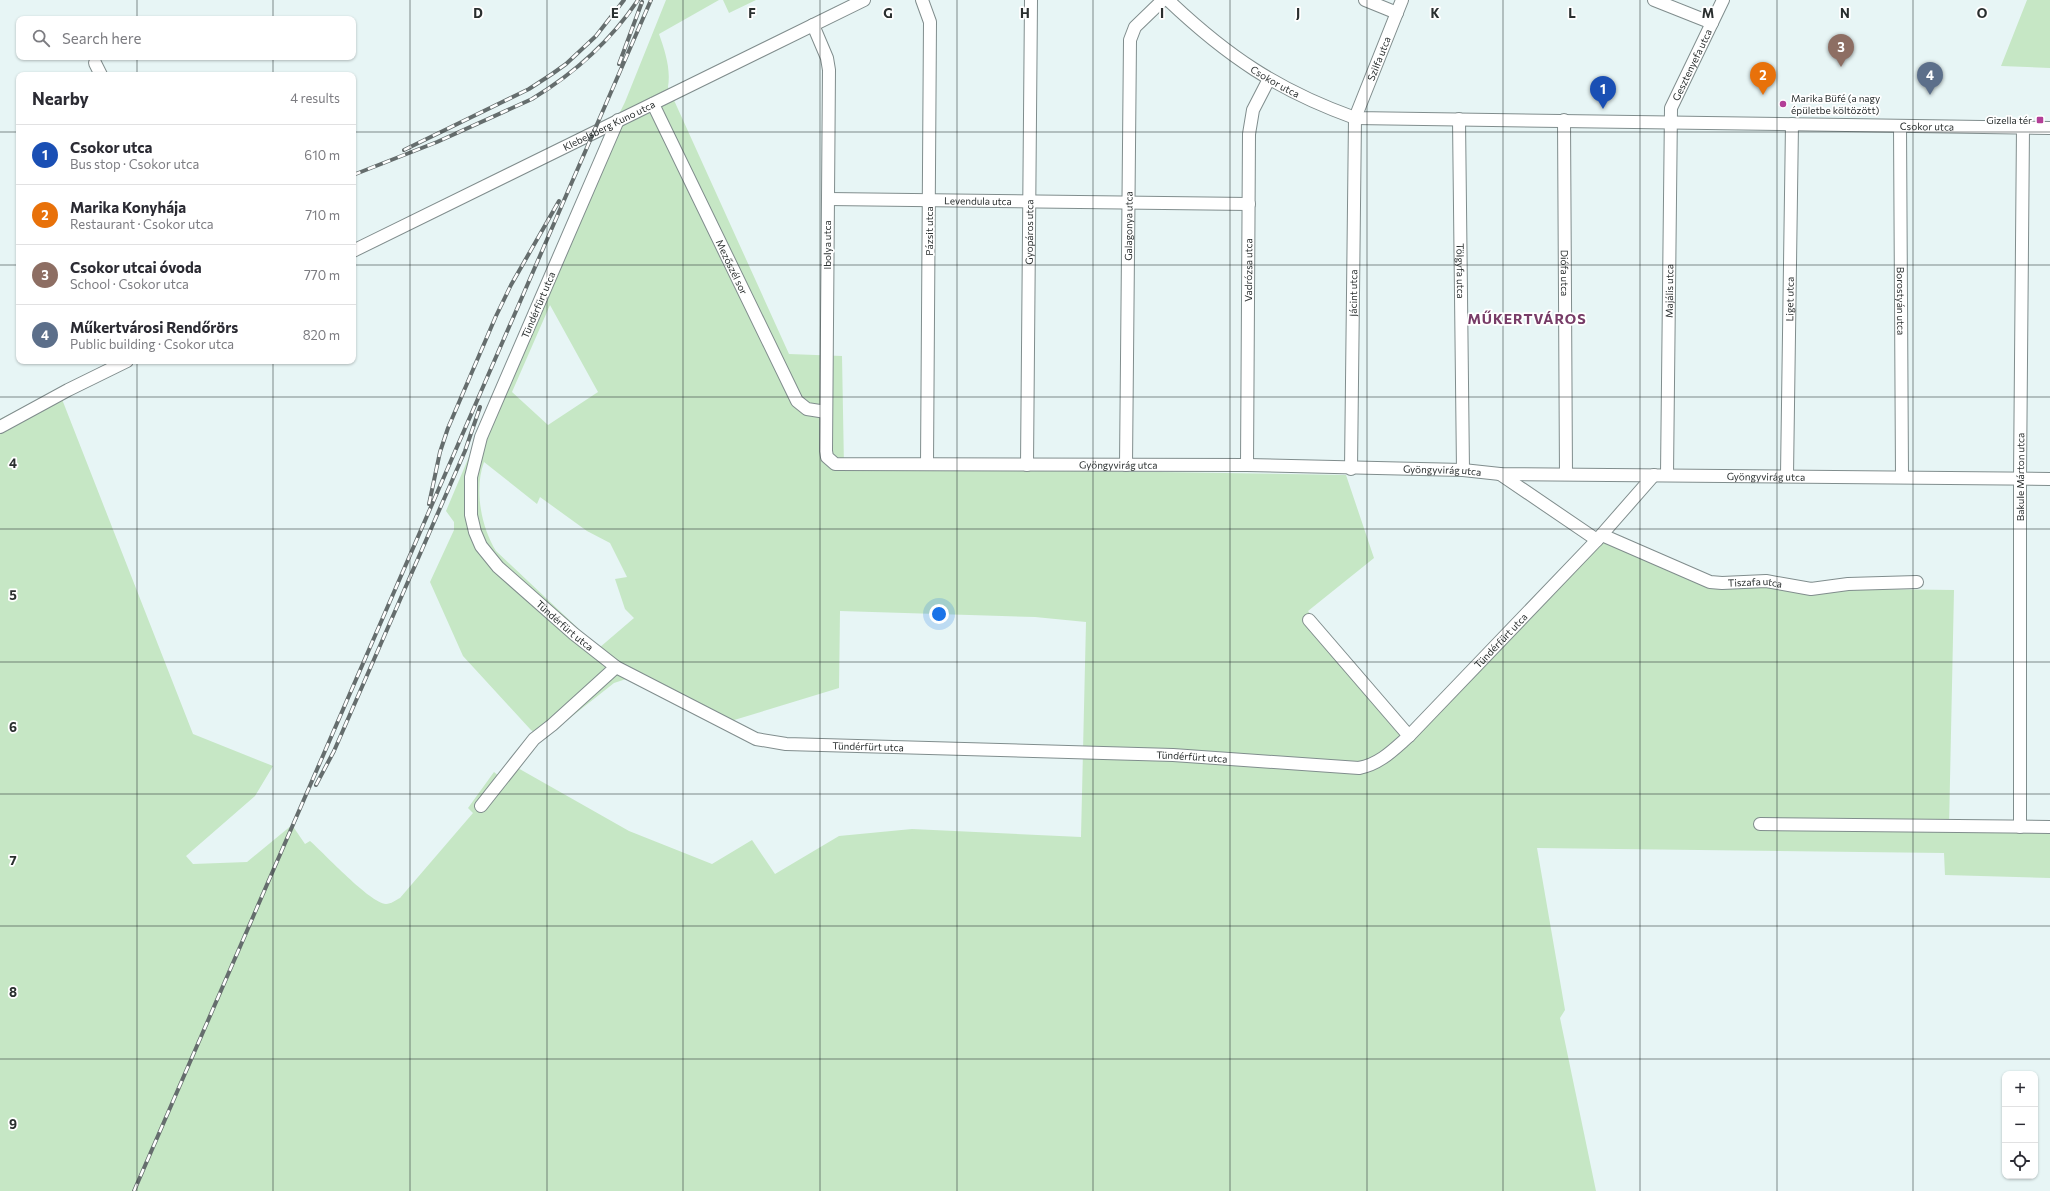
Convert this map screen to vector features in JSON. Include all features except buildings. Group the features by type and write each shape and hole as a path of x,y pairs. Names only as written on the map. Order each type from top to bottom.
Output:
{"street":[{"name":"Pázsit utca","path":"922,0 930,22 927,464"},
{"name":"Gyopáros utca","path":"1028,465 1031,202 1031,0"},
{"name":"Galagonya utca","path":"1126,465 1130,40 1136,27 1163,0"},
{"name":"Csokor utca","path":"1168,0 1223,50 1269,79 1312,101 1355,118 1671,121 2050,128"},
{"path":"1366,0 1396,13"},
{"name":"Szilfa utca","path":"1355,118 1402,0"},
{"path":"1654,0 1712,23"},
{"name":"Gesztenyefa utca","path":"1671,108 1724,0"},
{"name":"Klebelsberg Kuno utca","path":"356,250 859,1"},
{"name":"Ibolya utca","path":"813,25 828,64 826,412 827,457 835,464"},
{"path":"95,63 100,72"},
{"name":"Vadrózsa utca","path":"1247,466 1250,121 1256,102 1269,79"},
{"name":"Mezőszél sor","path":"653,104 797,401 807,409 826,412"},
{"name":"Majális utca","path":"1667,474 1671,108"},
{"name":"Jácint utca","path":"1351,469 1355,118"},
{"name":"Tölgyfa utca","path":"1459,119 1463,470"},
{"name":"Tündérfürt utca","path":"618,120 481,437 471,477 471,515 475,532 488,556 574,634 616,667 756,739 786,744 1173,755 1359,768 1375,764 1409,736 1600,538 1654,475"},
{"name":"Diófa utca","path":"1564,120 1566,474"},
{"name":"Liget utca","path":"1787,475 1792,124"},
{"name":"Borostyán utca","path":"1900,126 1902,476"},
{"name":"Bakule Márton utca","path":"2020,826 2020,478 2023,127"},
{"name":"Levendula utca","path":"828,199 1249,204"},
{"path":"0,427 31,409 121,364"},
{"name":"Gyöngyvirág utca","path":"835,464 1247,466 1463,470 1500,474 1902,476 2050,479"},
{"name":"Tiszafa utca","path":"1500,474 1600,538 1710,582 1722,583 1766,581 1811,590 1848,584 1917,582"},
{"path":"1310,620 1409,736"},
{"path":"481,806 534,739 552,725 616,667"},
{"path":"1760,824 2050,827"}],"green space":[{"path":"666,0 719,0 659,34 668,67 668,87 789,354 842,356 844,467 1346,475 1374,558 1308,611 1408,745 1605,540 1722,587 1954,590 1949,828 2050,830 2050,878 1945,875 1944,853 1537,848 1565,1010 1560,1018 1596,1191 0,1191 0,419 58,389 193,734 273,766 255,796 186,856 193,864 247,862 292,825 305,844 310,841 369,896 379,902 386,904 390,903 400,898 473,813 468,808 494,772 500,777 509,763 629,831 712,864 752,840 775,874 839,836 912,829 1081,837 1086,622 1035,617 840,611 839,688 721,724 629,678 614,683 542,740 530,729 463,656 430,582 454,530 454,522 446,511 584,185 625,102","holes":["550,305 598,392 548,425 512,392","484,462 537,504 540,497 587,531 610,543 627,577 615,579 625,609 634,618 599,648 496,551 486,531 479,496 481,473"]},
{"path":"723,0 756,0 729,13"},
{"path":"2027,0 2050,0 2050,68 2001,66"}],"railway":[{"path":"404,150 529,89 552,74 566,64 596,36 624,0"},
{"path":"356,174 437,142 532,99 548,89 591,56 616,30 638,0"},
{"path":"134,1191 651,0"},
{"path":"619,64 642,2"},
{"path":"429,504 440,452 448,428 496,316 511,285 559,201"},
{"path":"316,785 334,751 465,451 480,407"}],"place":[{"name":"Csokor utcai óvoda","path":"1841,67"},
{"name":"Marika Konyhája","path":"1763,95"},
{"name":"Műkertvárosi Rendőrörs","path":"1930,95"},
{"name":"Marika Büfé (a nagy épületbe költözött)","path":"1783,104"},
{"name":"Csokor utca","path":"1603,109"},
{"name":"Gizella tér","path":"2040,120"}],"district":[{"name":"MŰKERTVÁROS","path":"1527,319"}]}
